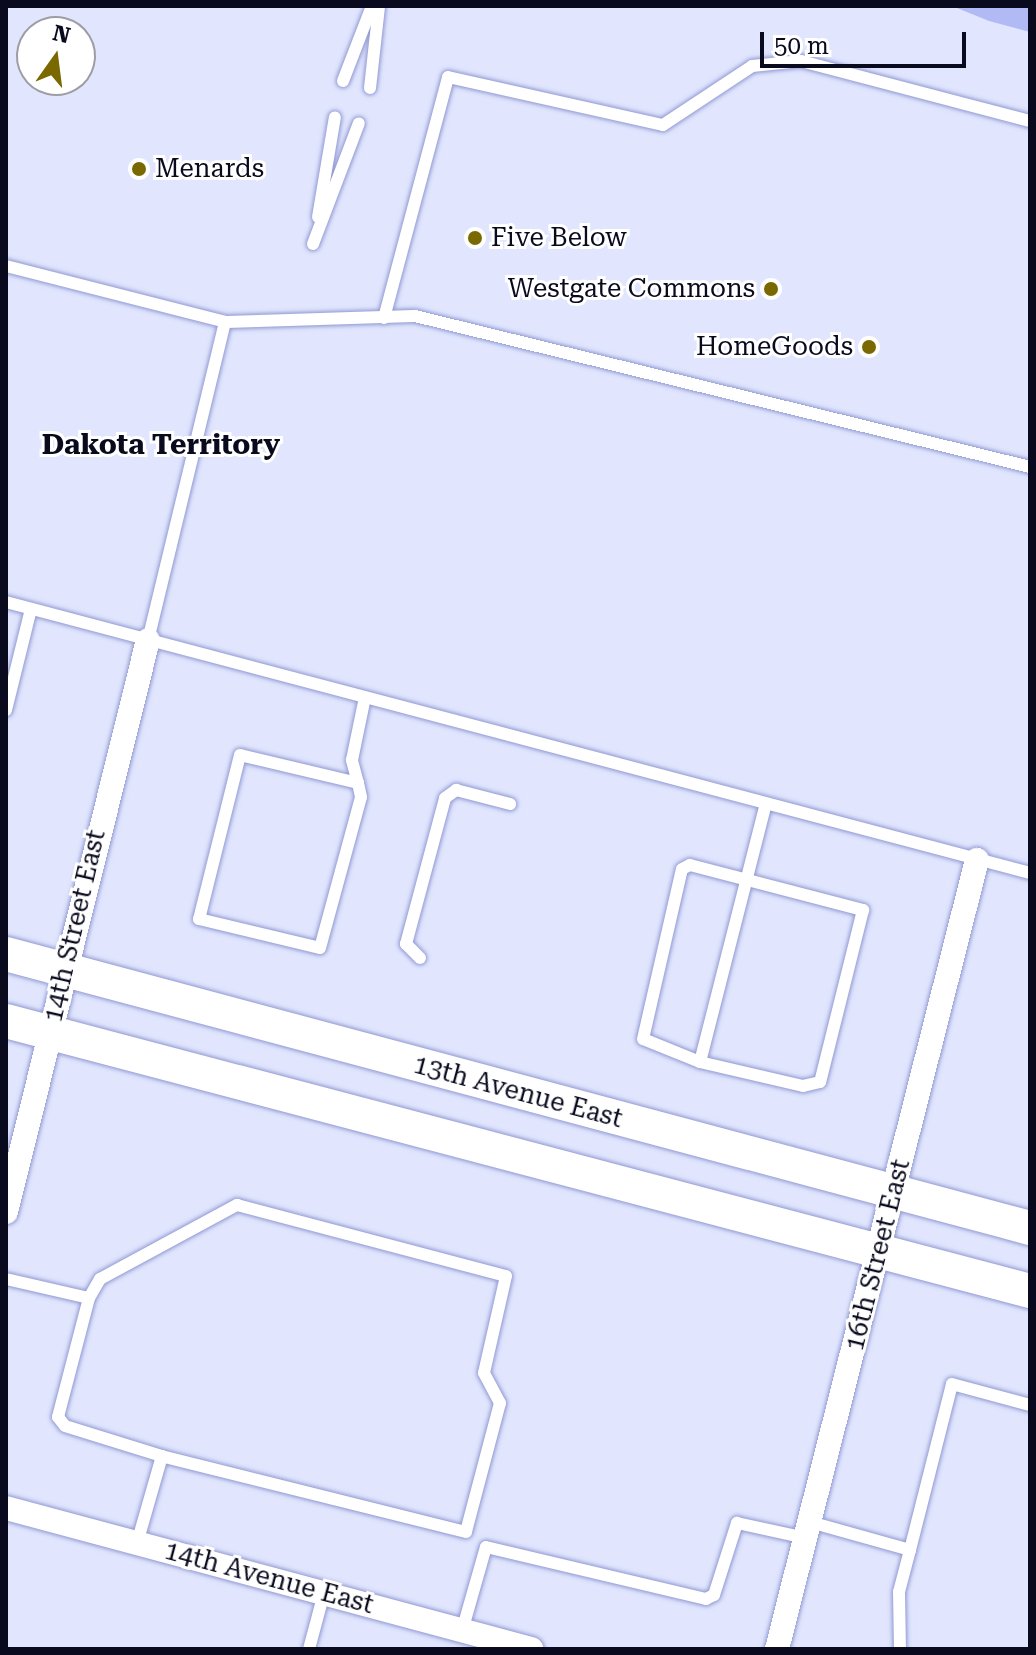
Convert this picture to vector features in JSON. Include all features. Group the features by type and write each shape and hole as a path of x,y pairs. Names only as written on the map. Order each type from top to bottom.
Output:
{"main road":[{"name":"13th Avenue East","path":"6,954 1030,1228"},
{"path":"6,1021 879,1254 1030,1291"}],"street":[{"name":"14th Street East","path":"6,1212 148,640"},
{"name":"16th Street East","path":"777,1649 977,860"},
{"name":"14th Avenue East","path":"6,1508 531,1649"}],"lane":[{"path":"343,81 372,6"},
{"path":"370,88 379,6"},
{"path":"384,318 448,77 663,125 752,66 801,61 1030,121"},
{"path":"335,117 313,244 359,123"},
{"path":"6,266 225,322 415,316 556,348 1030,467"},
{"path":"148,640 225,322"},
{"path":"6,602 1030,873"},
{"path":"6,710 10,676 31,609"},
{"path":"358,783 240,755 198,915 205,923 314,951 322,941 361,797 358,783 352,760 365,697"},
{"path":"420,958 406,944 445,798 456,790 510,804"},
{"path":"700,1062 766,804"},
{"path":"682,869 747,880 863,910 829,1067 820,1082 803,1086 700,1062 646,1044 641,1035 682,869"},
{"path":"466,1532 500,1403 484,1373 508,1283 501,1272 237,1205 100,1279 89,1298 60,1422 162,1456 466,1532 486,1547 706,1599 714,1595 737,1523 808,1530 910,1550"},
{"path":"6,1279 89,1298"},
{"path":"900,1649 899,1592 952,1384 1030,1405"},
{"path":"137,1543 162,1456"},
{"path":"462,1631 486,1547"},
{"path":"309,1649 324,1593"}],"shaded area":[{"path":"952,6 1030,6 1030,32 989,21"}],"place":[{"name":"Menards","path":"139,169"},
{"name":"Five Below","path":"475,238"},
{"name":"Westgate Commons","path":"771,289"},
{"name":"HomeGoods","path":"869,347"}],"district":[{"name":"Dakota Territory","path":"161,445"}]}
